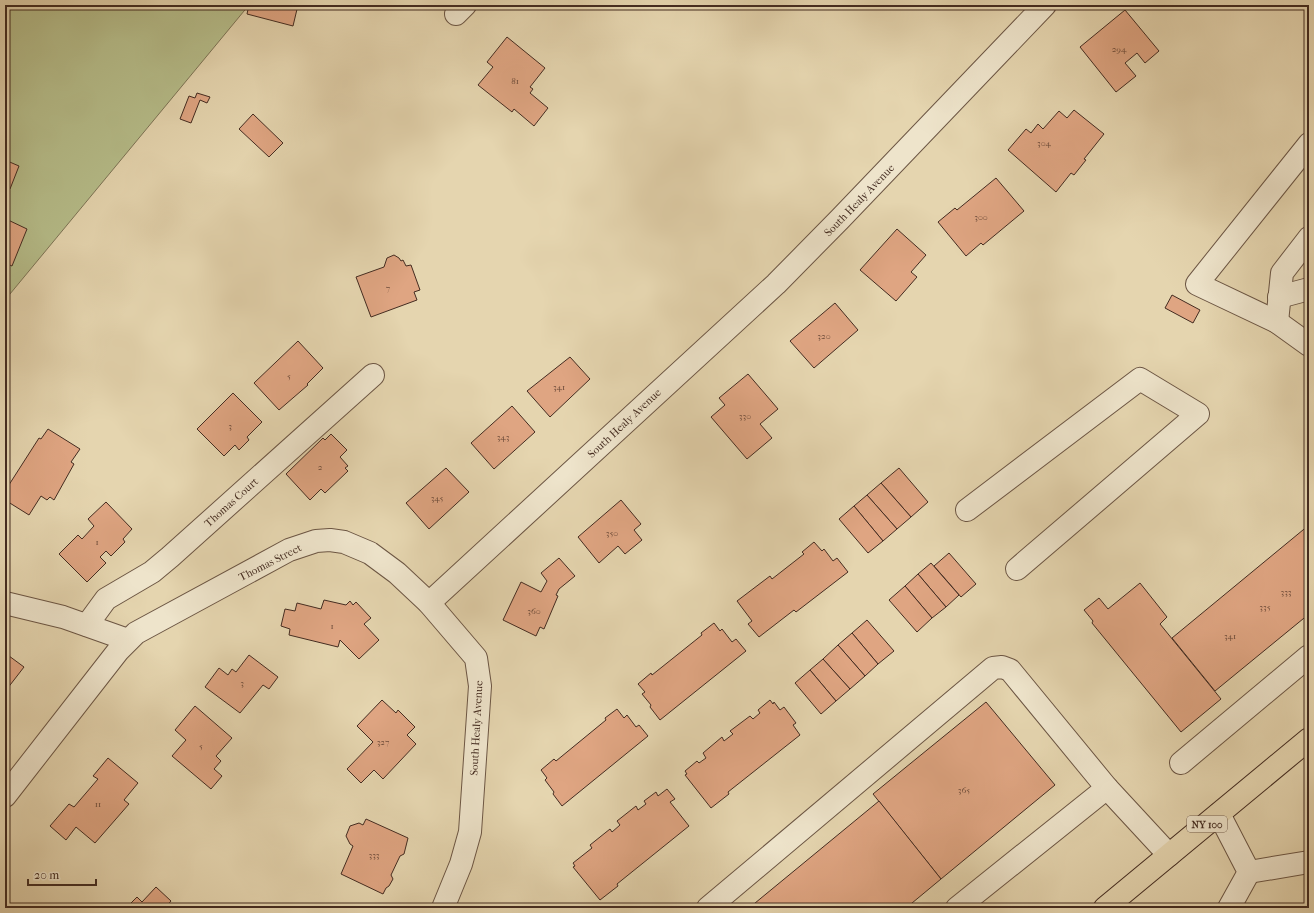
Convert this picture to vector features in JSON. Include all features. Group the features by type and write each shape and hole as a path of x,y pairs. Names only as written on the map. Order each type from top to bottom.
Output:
{"main road":[{"name":"NY 100","path":"1105,908 1309,740"}],"street":[{"name":"South Healy Avenue","path":"443,908 461,864 470,832 480,686 476,658 430,603 781,279 1045,5"},
{"path":"1309,144 1197,284 1276,322 1309,345"},
{"path":"1276,322 1282,273 1309,238"},
{"path":"1279,297 1309,289"},
{"name":"Thomas Court","path":"87,625 106,599 152,572 170,557 373,375"},
{"path":"967,510 1140,379 1198,414 1017,569"},
{"name":"Thomas Street","path":"5,796 128,640 147,626 289,550 316,541 344,542 364,550 397,573 430,603"},
{"path":"5,603 87,625 128,640"},
{"path":"1181,763 1309,656"},
{"path":"708,908 993,668 1002,667 1010,670 1106,788 1169,855"},
{"path":"957,908 1106,788"},
{"path":"1219,814 1249,872"},
{"path":"1249,872 1309,862"},
{"path":"1229,908 1249,872"}],"green space":[{"path":"5,5 249,5 5,300"}],"building":[{"path":"249,5 298,5 293,26 247,14"},
{"path":"1125,10 1159,51 1145,63 1137,53 1125,63 1136,76 1116,92 1080,47"},
{"path":"507,37 545,68 530,87 533,89 530,93 548,108 534,126 514,109 512,112 478,85 493,67 487,62"},
{"path":"197,93 210,97 207,103 200,100 191,123 180,119 189,96 195,98"},
{"path":"1074,110 1104,134 1084,159 1086,160 1074,175 1071,173 1056,192 1008,150 1026,129 1031,133 1038,124 1043,129 1059,111 1067,118"},
{"path":"253,114 283,143 269,157 239,129"},
{"path":"5,160 19,166 10,189 5,188"},
{"path":"996,178 1024,211 983,245 981,243 966,256 938,222 955,208 957,210"},
{"path":"5,208 9,210 6,219 27,229 12,266 5,263"},
{"path":"897,229 926,255 911,272 917,277 896,301 860,270"},
{"path":"394,255 401,261 403,260 406,266 411,265 420,290 414,292 417,300 371,317 356,277 384,267 387,258"},
{"path":"1172,295 1200,310 1193,323 1165,308"},
{"path":"835,303 858,330 814,368 790,341"},
{"path":"298,341 323,368 307,384 308,385 279,410 254,383"},
{"path":"570,357 590,379 550,417 527,391"},
{"path":"748,374 778,409 760,424 772,438 747,459 711,417 725,405 719,398"},
{"path":"233,393 262,422 247,437 249,440 239,450 235,445 224,456 197,429"},
{"path":"512,406 535,432 494,469 471,443"},
{"path":"48,429 80,449 71,462 74,464 54,500 50,497 47,500 41,496 29,515 5,500 5,491 39,438 41,439"},
{"path":"331,434 347,450 340,457 348,466 345,468 348,471 325,493 321,489 310,500 286,474 323,438 325,440"},
{"path":"446,468 469,492 429,529 406,503"},
{"path":"899,468 928,502 911,517 881,483"},
{"path":"881,483 911,517 897,529 867,495"},
{"path":"867,495 897,529 883,541 854,506"},
{"path":"621,500 641,524 634,530 642,540 625,554 618,546 599,563 578,537"},
{"path":"106,502 132,529 123,539 125,542 111,556 106,551 100,557 106,563 87,582 59,554 78,535 82,539 94,526 88,519"},
{"path":"854,506 883,541 868,553 839,519"},
{"path":"1309,525 1309,614 1215,691 1172,638"},
{"path":"814,542 822,551 824,549 833,561 837,558 848,572 796,612 794,610 759,637 748,624 752,621 737,601 770,576 772,579 804,554 802,552"},
{"path":"949,553 976,584 961,597 934,566"},
{"path":"559,558 575,576 559,589 556,595 558,596 544,629 540,627 536,636 503,620 521,582 541,592 547,581 541,573"},
{"path":"931,563 959,595 946,607 918,574"},
{"path":"918,574 946,607 932,618 905,586"},
{"path":"1140,583 1167,617 1160,624 1221,699 1181,732 1092,623 1093,621 1084,610 1099,598 1108,609"},
{"path":"905,586 932,618 917,632 889,600"},
{"path":"324,600 346,605 350,601 353,605 356,602 371,618 364,624 379,640 359,659 340,640 338,647 289,635 290,629 281,626 285,609 295,611 297,603 321,609"},
{"path":"867,620 894,651 878,664 852,633"},
{"path":"714,623 720,631 722,629 732,642 736,639 746,651 660,720 642,694 645,692 638,684 651,673 652,675 702,635 701,633"},
{"path":"852,633 878,664 865,676 838,645"},
{"path":"838,645 865,676 850,689 823,659"},
{"path":"5,653 24,667 7,689 5,688"},
{"path":"249,655 278,677 269,689 263,685 240,713 205,687 219,668 228,675 232,669 236,672"},
{"path":"823,659 850,689 836,701 810,670"},
{"path":"810,670 836,701 821,714 795,683"},
{"path":"382,700 396,713 398,710 415,727 407,735 416,744 383,779 374,770 361,783 347,769 373,742 357,726"},
{"path":"770,700 773,704 774,702 780,710 784,707 796,723 793,725 800,735 728,792 729,794 711,808 685,775 687,774 685,771 697,761 699,763 706,758 703,753 722,737 724,741 733,734 730,731 750,716 753,719 760,713 758,710"},
{"path":"986,702 1055,785 941,879 873,794"},
{"path":"195,706 232,738 216,756 221,761 214,769 222,776 211,789 172,756 186,740 175,730"},
{"path":"617,709 624,718 627,715 636,727 639,725 648,736 562,806 553,794 554,792 545,780 547,778 541,770 554,759 556,761 606,720 605,718"},
{"path":"108,758 138,783 124,800 129,804 95,843 76,827 66,840 50,826 69,804 74,807 98,779 93,776"},
{"path":"667,789 675,799 670,802 689,826 617,884 618,886 600,900 573,867 575,866 573,863 592,848 590,845 610,829 612,832 620,825 617,821 636,806 638,810 646,804 644,801 656,792 658,796"},
{"path":"879,801 941,879 906,908 749,908"},
{"path":"366,819 408,838 404,854 400,856 391,875 393,879 383,894 341,874 353,846 350,844 346,836 350,826 359,823 363,825"},
{"path":"156,887 171,901 165,908 126,908 137,897 142,902"}]}
